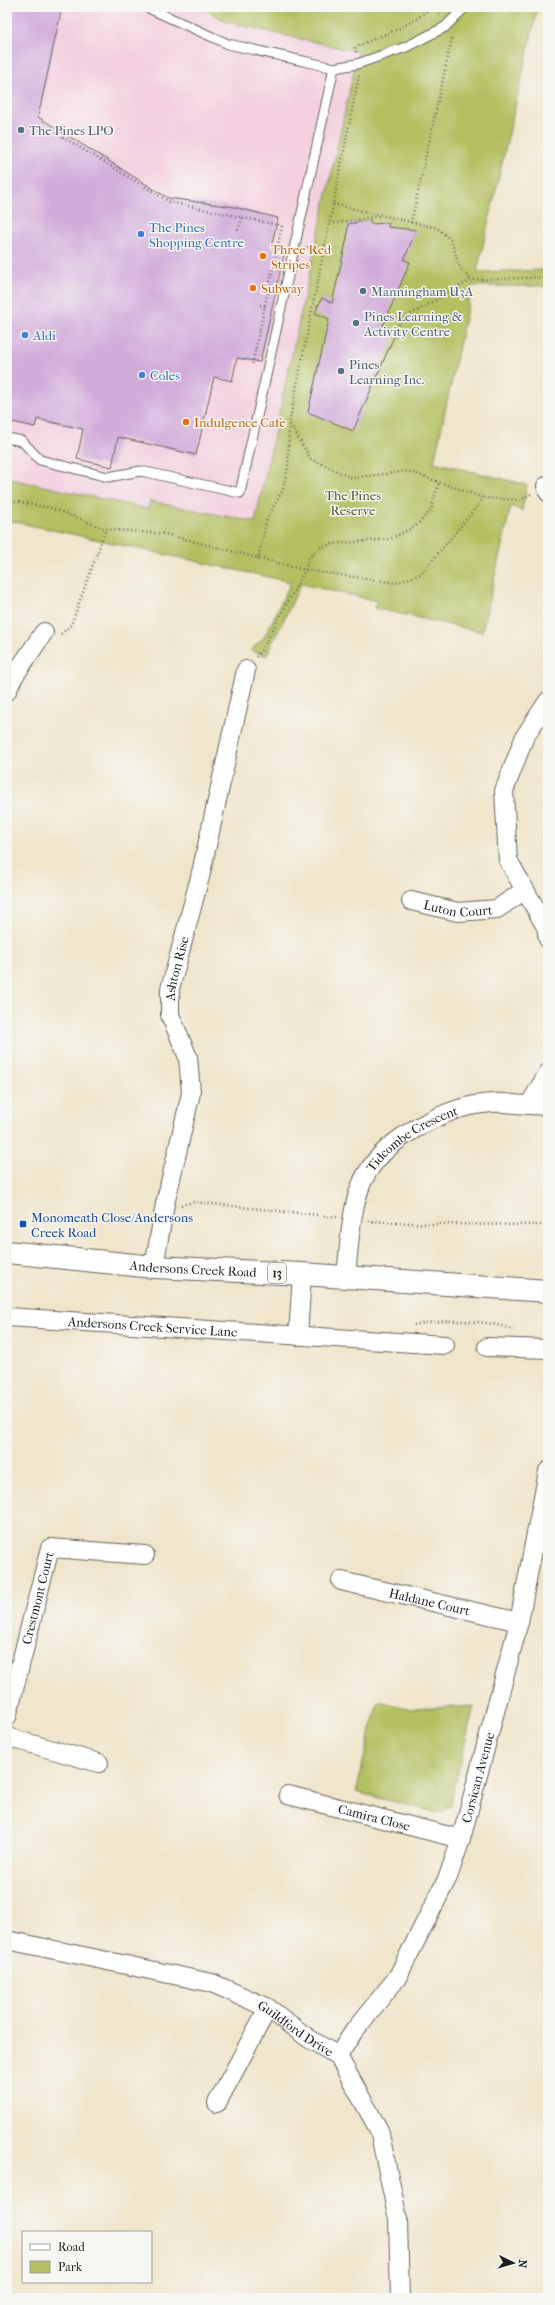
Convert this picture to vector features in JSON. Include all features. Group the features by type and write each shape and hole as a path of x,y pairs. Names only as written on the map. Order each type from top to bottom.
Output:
{"main road":[{"name":"Andersons Creek Road","path":"7,1252 154,1267 302,1274 548,1292"}],"street":[{"path":"7,691 13,678 46,634"},
{"name":"Ashton Rise","path":"154,1267 165,1204 191,1093 188,1058 170,1015 170,989 200,877 246,670"},
{"path":"547,931 508,860 504,791 525,736 548,701"},
{"name":"Luton Court","path":"411,901 458,912 497,909 525,890"},
{"path":"529,1106 548,1073"},
{"name":"Tidcombe Crescent","path":"346,1277 353,1212 366,1173 393,1142 442,1114 492,1103 548,1106"},
{"path":"298,1336 302,1274"},
{"name":"Andersons Creek Service Lane","path":"7,1317 445,1345"},
{"path":"487,1347 548,1349"},
{"name":"Corsican Avenue","path":"338,2056 354,2031 397,1978 448,1877 461,1839 519,1622 548,1471"},
{"name":"Crestmont Court","path":"7,1717 50,1548 145,1555"},
{"name":"Haldane Court","path":"341,1581 519,1622"},
{"path":"7,1738 99,1763"},
{"name":"Camira Close","path":"288,1795 461,1839"},
{"name":"Guildford Drive","path":"7,1940 212,1983 268,2008 308,2038 338,2056 379,2130 398,2219 400,2298"},
{"path":"217,2103 268,2008"}],"lane":[{"path":"146,7 228,44 334,68 358,64 406,47 445,27 465,7"},
{"path":"7,438 22,441 40,460 108,477 141,471 240,493 334,68"}],"path":[{"path":"74,7 87,10"},
{"path":"258,560 267,518 284,484 288,466 289,424 359,76 355,48 421,16 430,7"},
{"path":"411,223 452,39 436,7"},
{"path":"45,134 48,128 170,202 282,226 252,365"},
{"path":"333,204 437,228 445,233 451,240 460,268 471,280"},
{"path":"329,224 382,216"},
{"path":"238,230 243,217"},
{"path":"394,332 404,318 471,280 548,277"},
{"path":"313,303 318,306"},
{"path":"260,305 264,306"},
{"path":"289,424 311,459 352,478 408,471 484,498 520,500 547,489"},
{"path":"246,670 264,646 304,570 309,557 321,547 332,544 390,539 416,526 431,510 439,482"},
{"path":"7,500 51,508 106,529 165,534 258,560 304,570 396,583 421,574 484,498"},
{"path":"46,634 71,625 106,529"},
{"path":"177,1206 194,1202 340,1218"},
{"path":"365,1220 433,1224 548,1225"}],"shaded area":[{"path":"7,7 201,7 227,22 358,52 255,522 150,501 148,509 7,478"}],"green space":[{"name":"The Pines Reserve","path":"201,7 538,7 477,272 548,270 548,286 472,286 434,462 527,485 522,511 511,506 482,632 375,608 377,601 301,584 266,656 251,650 265,636 291,582 7,520 7,478 148,509 150,501 255,522 358,52 227,22"},
{"path":"378,1701 411,1709 474,1706 450,1806 438,1813 356,1792"}],"building":[{"name":"The Pines Shopping Centre","path":"7,7 62,7 38,117 168,198 234,207 278,218 271,247 285,250 260,362 237,358 232,381 214,377 196,455 118,437 112,467 77,459 83,429 37,419 35,427 8,421 12,406 7,405"},
{"name":"Pines Learning & Activity Centre","path":"370,220 371,224 389,223 388,227 416,230 404,260 410,262 383,326 396,332 353,431 308,412 329,319 315,313 322,298 332,303 347,238 348,224"}],"place":[{"name":"The Pines LPO","path":"21,130"},
{"name":"The Pines Shopping Centre","path":"141,234"},
{"name":"Three Red Stripes","path":"263,256"},
{"name":"Subway","path":"253,288"},
{"name":"Manningham U3A","path":"363,291"},
{"name":"Pines Learning & Activity Centre","path":"356,323"},
{"name":"Aldi","path":"25,335"},
{"name":"Pines Learning Inc.","path":"341,371"},
{"name":"Coles","path":"142,375"},
{"name":"Indulgence Cafe","path":"186,422"},
{"name":"Monomeath Close/Andersons Creek Road","path":"23,1224"}]}
